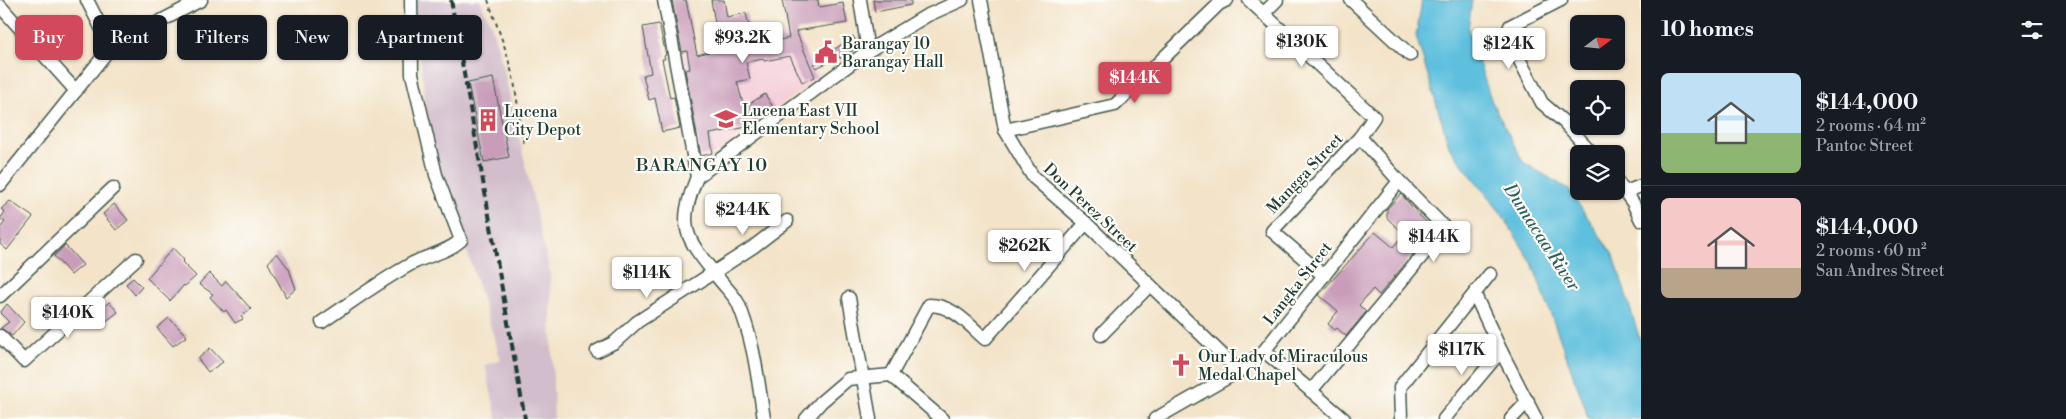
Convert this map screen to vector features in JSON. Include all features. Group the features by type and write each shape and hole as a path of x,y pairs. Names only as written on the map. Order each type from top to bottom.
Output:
{"street":[{"path":"87,0 95,15"},
{"path":"322,322 390,276 415,262 454,246 461,240 436,175 412,74 411,0"},
{"path":"664,0 697,177 690,195 685,219 690,242 737,302 752,344 764,419"},
{"path":"860,0 868,51"},
{"path":"697,177 868,51 926,16 962,0"},
{"name":"Don Perez Street","path":"981,0 1005,130 1032,177 1086,223 1239,371"},
{"path":"1005,130 1114,105 1219,4 1227,0"},
{"path":"1248,0 1263,14 1277,0"},
{"path":"1351,0 1410,54"},
{"path":"1561,0 1510,26 1507,36 1542,104 1564,122 1585,145"},
{"path":"167,17 197,1"},
{"path":"2,14 76,91"},
{"name":"Mangga Street","path":"1263,14 1374,117 1360,137 1272,231 1324,276"},
{"path":"0,185 101,60"},
{"path":"1311,391 1445,228 1399,181 1360,137"},
{"name":"Langka Street","path":"1155,419 1239,371 1264,351 1399,181"},
{"path":"1641,186 1625,192 1641,220"},
{"path":"0,296 113,188"},
{"path":"597,352 615,342 637,322 753,246 786,221"},
{"path":"891,375 930,305 941,305 953,311 985,339 1086,223"},
{"path":"0,336 24,361 136,259"},
{"path":"1401,419 1400,387 1490,274"},
{"path":"1101,335 1150,285"},
{"path":"1475,295 1536,419"},
{"path":"849,298 870,419"},
{"path":"1264,351 1344,419"},
{"path":"1444,419 1501,351"},
{"path":"806,419 821,402 848,379 891,375 942,419"},
{"path":"1511,419 1528,401"}],"path":[{"path":"488,0 506,51 514,81 524,146"}],"shaded area":[{"path":"412,0 480,0 492,27 504,70 550,274 554,419 497,419 485,365 501,360 457,219 433,174 421,60 482,60 482,15 415,15"},
{"name":"Lucena East VII Elementary School","path":"797,33 819,77 700,165 676,55 768,35"}],"water":[{"name":"Dumacaa River","path":"1422,0 1472,0 1468,30 1492,102 1523,162 1568,189 1570,200 1576,200 1614,256 1641,343 1641,419 1588,419 1532,263 1501,213 1450,149 1416,36"}],"building":[{"name":"Lucena East VII Elementary School","path":"672,0 686,0 697,55 736,45 732,27 716,29 711,0 724,0 727,17 746,13 752,40 770,37 772,42 789,38 782,0 818,0 819,7 843,3 847,23 796,31 815,77 802,82 790,56 746,62 750,79 737,82 744,107 765,94 774,109 742,128 710,134 713,153 701,156 685,70 690,69 687,51 682,52"},
{"path":"873,0 911,0 911,5 875,12"},
{"path":"659,24 666,55 664,56 665,59 662,59 670,98 674,97 680,128 662,132 655,98 649,100 643,75 651,73 643,27"},
{"path":"853,36 859,46 841,59 840,57 816,68 814,64"},
{"name":"Lucena City Depot","path":"493,78 509,157 484,162 468,83"},
{"path":"1401,194 1434,229 1379,295 1373,289 1359,305 1366,312 1346,336 1337,328 1335,330 1328,324 1338,311 1319,295 1375,232 1393,247 1404,234 1387,218 1387,209"},
{"path":"10,201 33,217 7,250 0,244 0,228 5,222 0,219 5,212 1,209"},
{"path":"114,204 128,220 116,230 103,214"},
{"path":"65,245 83,265 71,275 54,256"},
{"path":"173,248 184,260 182,262 196,276 184,285 170,301 147,278"},
{"path":"277,253 289,269 296,289 286,297 268,263"},
{"path":"209,273 222,286 226,281 251,309 241,316 243,319 235,323 226,310 224,312 210,297 213,294 199,284"},
{"path":"133,278 142,287 135,295 126,284"},
{"path":"109,302 118,312 105,322 97,314"},
{"path":"7,304 24,322 12,336 1,328 9,322 0,313"},
{"path":"169,318 187,336 173,346 157,328"},
{"path":"210,348 223,362 208,372 198,359"}],"railway":[{"path":"451,0 525,419"}],"place":[{"name":"Barangay 10 Barangay Hall","path":"826,52"},
{"name":"Lucena East VII Elementary School","path":"726,119"},
{"name":"Lucena City Depot","path":"488,120"},
{"name":"Our Lady of Miraculous Medal Chapel","path":"1181,365"}],"district":[{"name":"BARANGAY 10","path":"702,165"}]}
